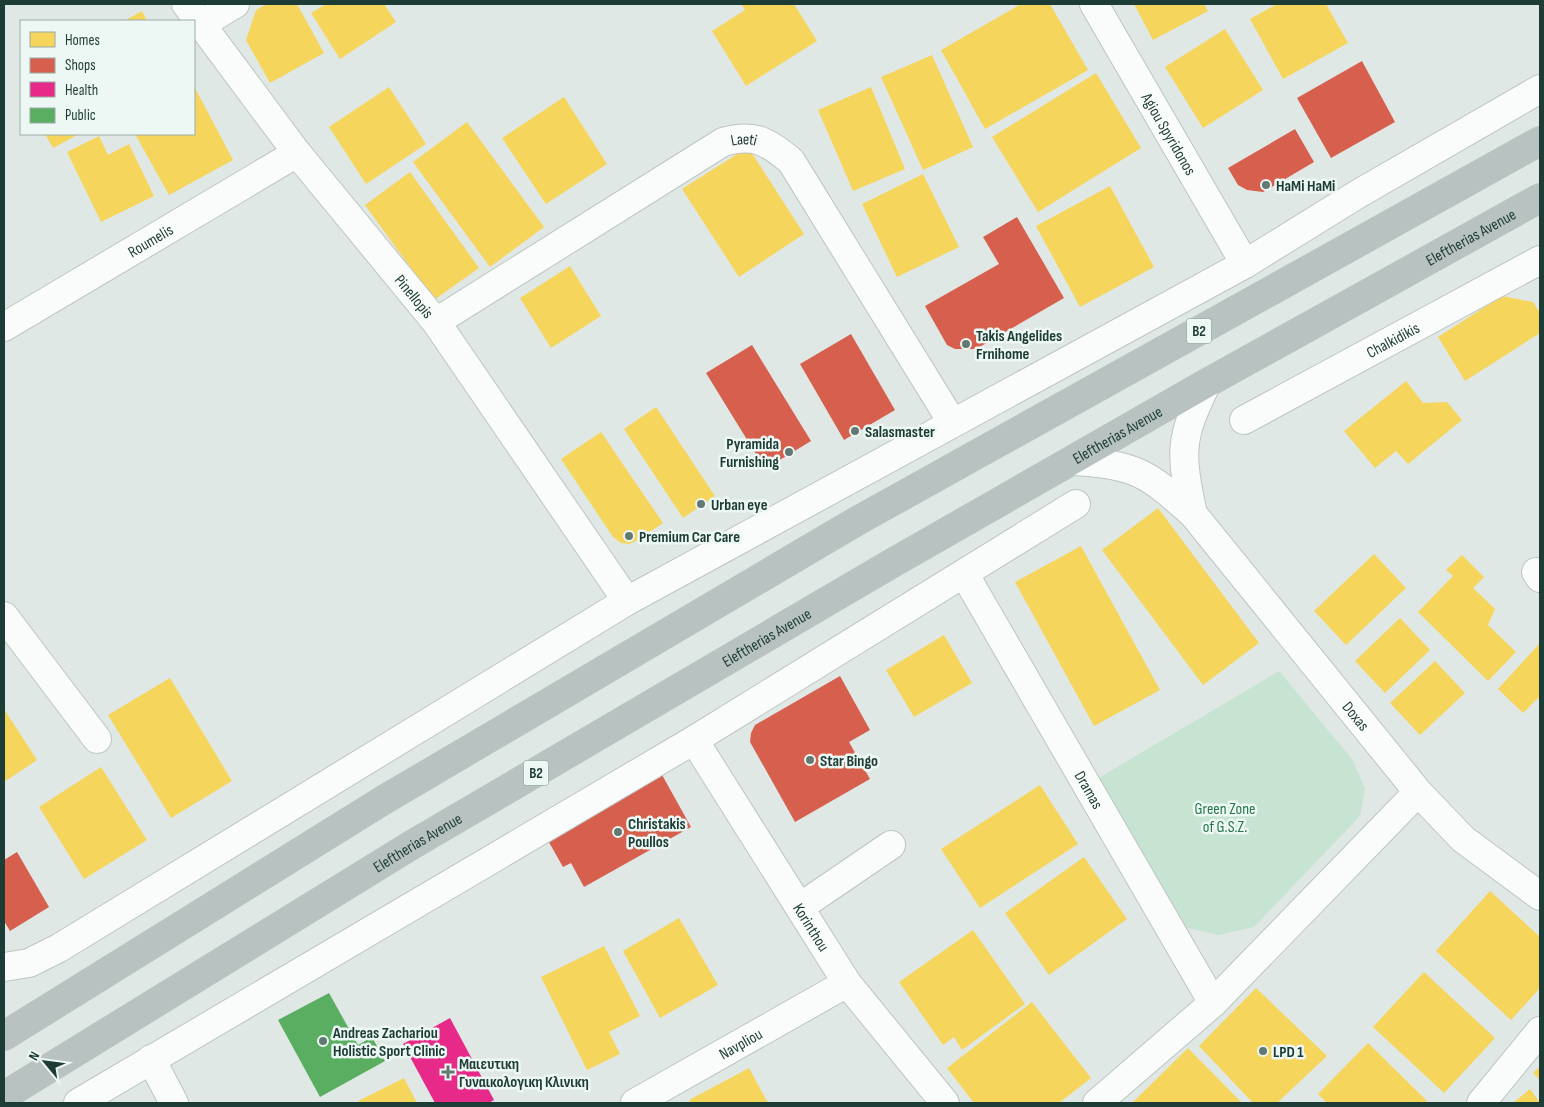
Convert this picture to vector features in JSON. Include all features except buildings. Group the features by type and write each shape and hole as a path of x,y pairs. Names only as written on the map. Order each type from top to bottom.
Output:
{"highway":[{"name":"B2","path":"4,1036 382,801 857,521 1540,141"},
{"name":"Eleftherias Avenue","path":"4,1096 418,841 1207,383 1540,198"}],"street":[{"path":"193,14 235,4"},
{"name":"Agiou Spyridonos","path":"1094,4 1244,264"},
{"name":"Pinellopis","path":"193,14 297,154 436,322 627,601"},
{"path":"4,967 29,963 59,948 627,601 1244,264 1366,189 1540,89"},
{"name":"Laeti","path":"436,322 723,142 740,137 755,138 774,147 791,161 952,422"},
{"name":"Roumelis","path":"4,327 297,154"},
{"name":"Chalkidikis","path":"1244,420 1540,260"},
{"name":"Doxas","path":"1193,514 1183,459 1184,438 1191,415 1207,383"},
{"name":"Doxas","path":"1074,460 1108,463 1126,467 1148,476 1193,514 1418,792 1463,839 1540,896"},
{"path":"78,1103 694,740 965,575 1076,504"},
{"name":"Dramas","path":"965,575 1214,1003"},
{"path":"4,616 97,739"},
{"name":"Korinthou","path":"694,740 847,983 945,1103"},
{"path":"1097,1103 1214,1003 1418,792"},
{"path":"800,907 891,846"},
{"name":"Navpliou","path":"635,1103 847,983"},
{"path":"4,1018 45,1011"},
{"path":"1481,1103 1540,1031"},
{"path":"152,1059 174,1103"}],"green space":[{"name":"Green Zone of G.S.Z.","path":"1279,671 1352,759 1365,788 1360,816 1254,927 1218,935 1184,927 1097,779"}],"place":[{"name":"HaMi HaMi","path":"1266,185"},
{"name":"Takis Angelides Frnihome","path":"966,344"},
{"name":"Salasmaster","path":"855,431"},
{"name":"Pyramida Furnishing","path":"789,452"},
{"name":"Urban eye","path":"701,504"},
{"name":"Premium Car Care","path":"629,536"},
{"name":"Star Bingo","path":"810,760"},
{"name":"Christakis Poullos","path":"618,832"},
{"name":"Andreas Zachariou Holistic Sport Clinic","path":"323,1041"},
{"name":"LPD 1","path":"1263,1051"},
{"name":"Μαιευτικη Γυναικολογικη Κλινικη","path":"448,1072"}]}
